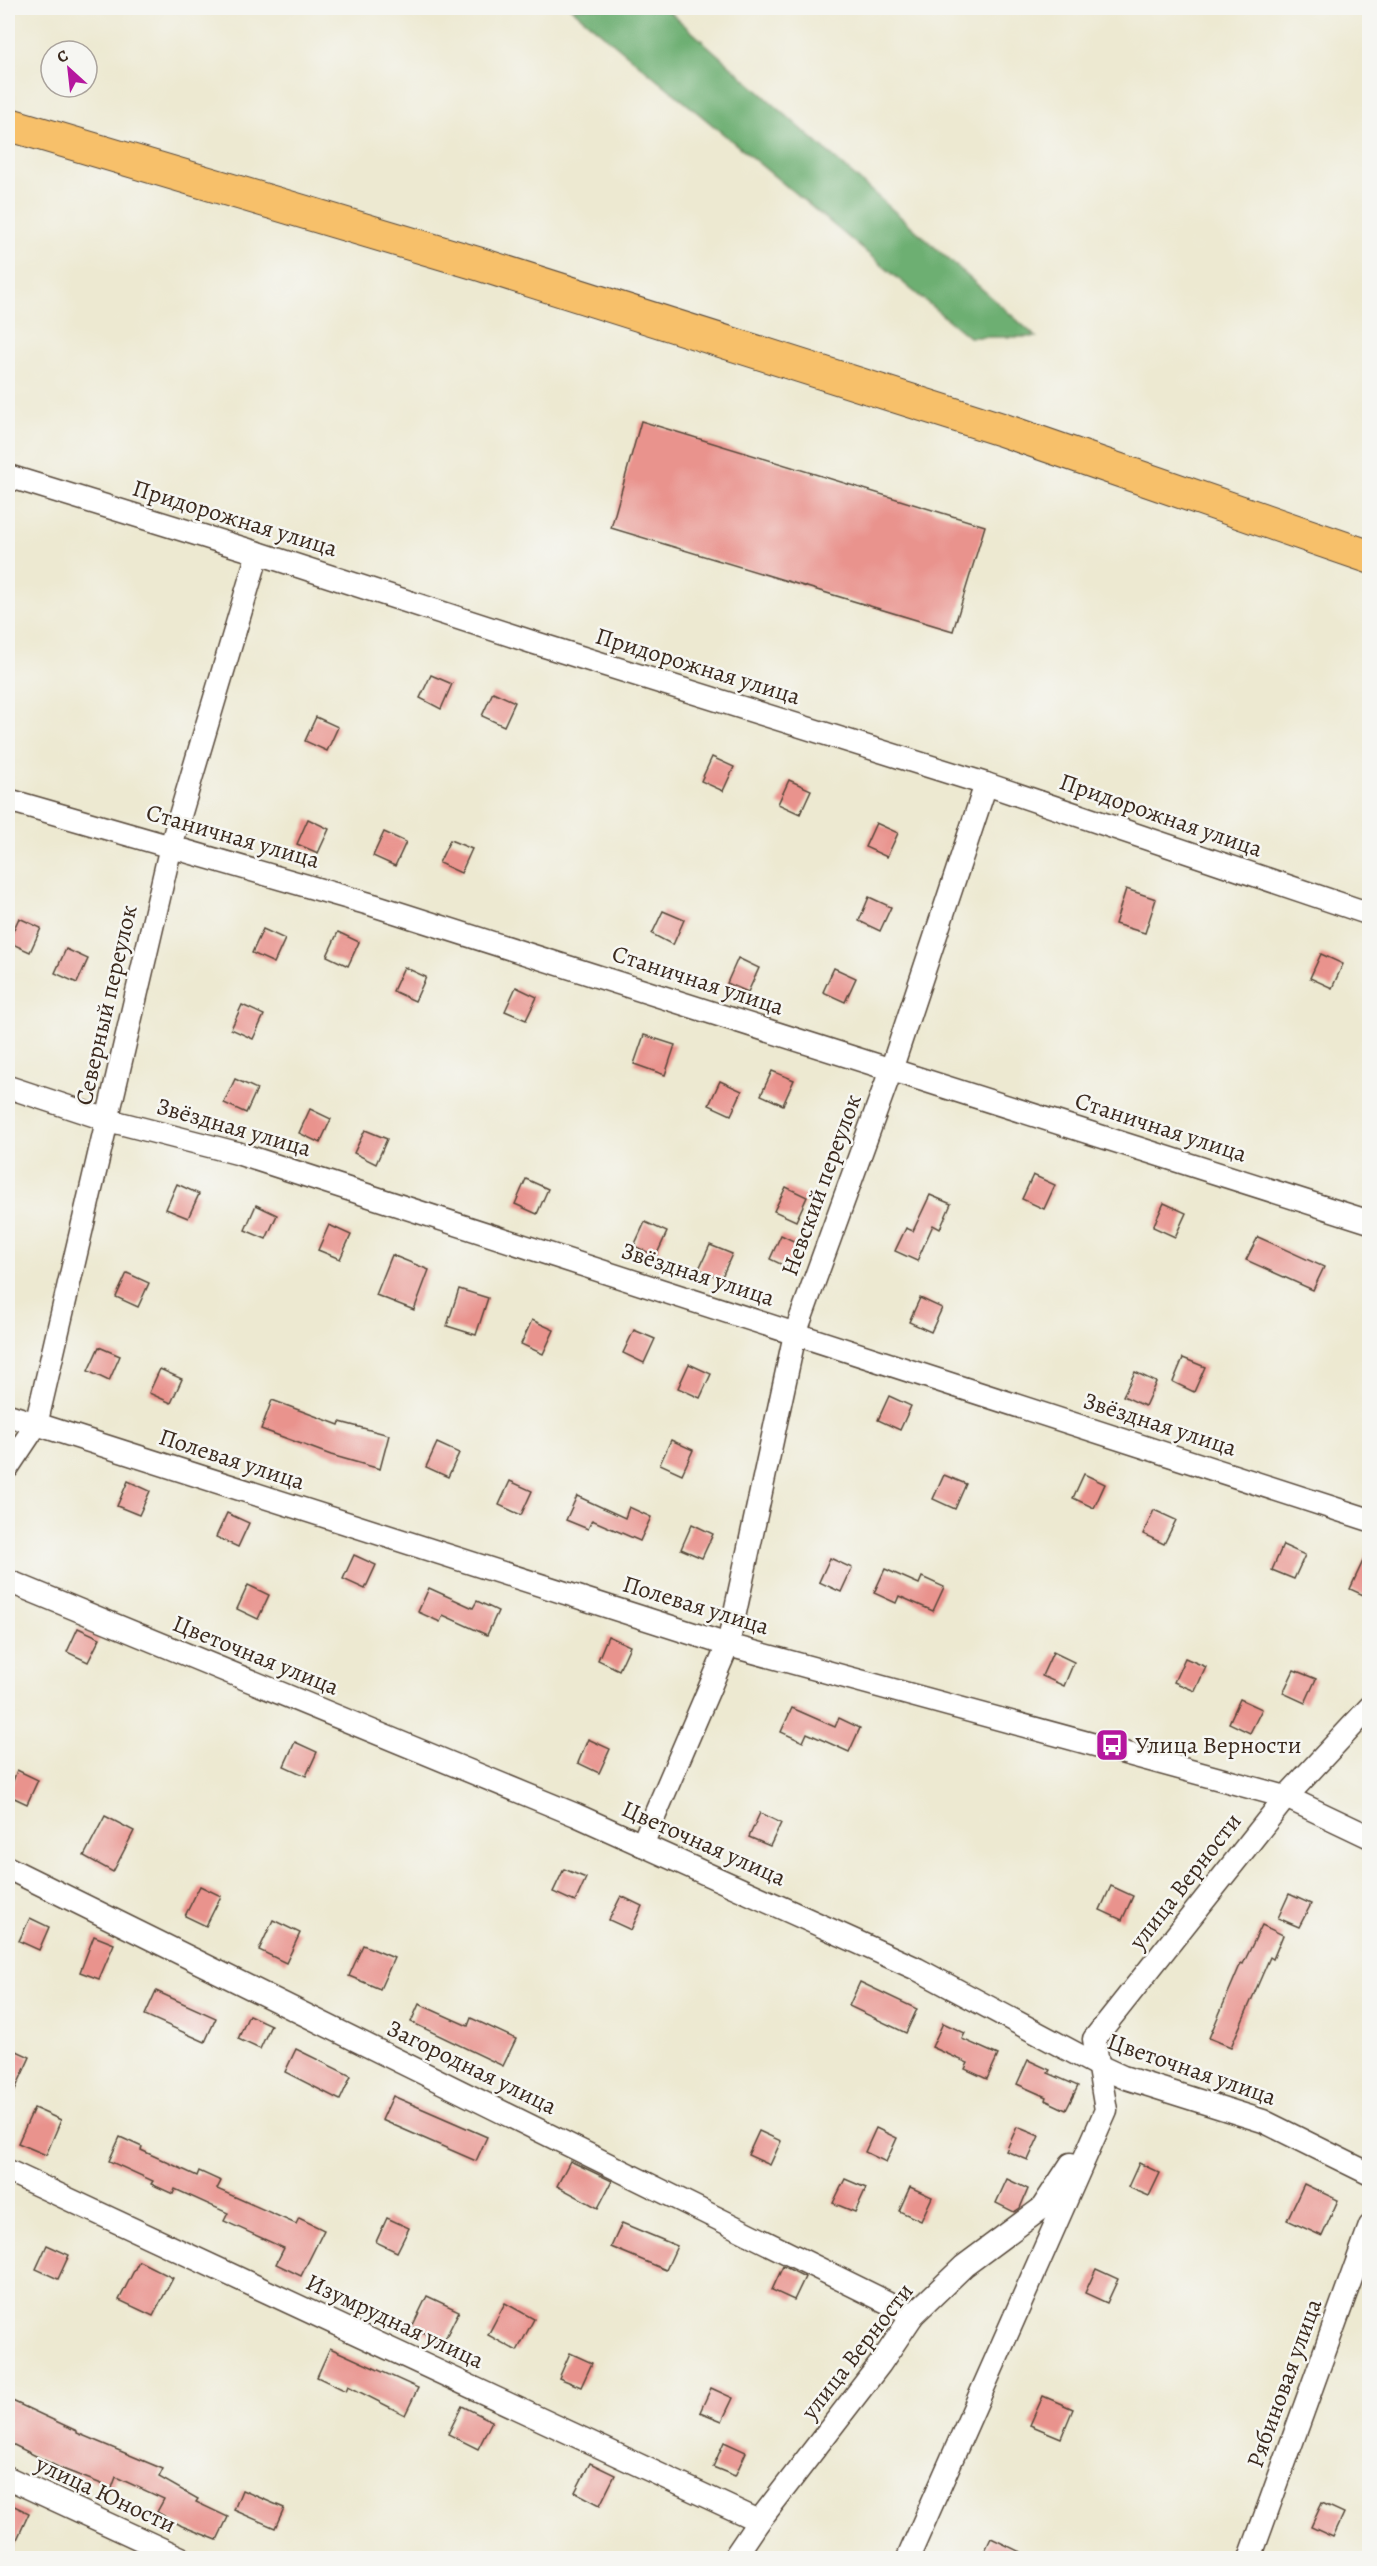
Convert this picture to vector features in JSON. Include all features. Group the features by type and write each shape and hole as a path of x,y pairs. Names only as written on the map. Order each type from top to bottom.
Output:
{"highway":[{"path":"8,124 479,264 1000,429 1370,557"},
{"path":"8,143 424,266 1370,573"}],"street":[{"name":"Придорожная улица","path":"8,476 986,784 1370,914"},
{"name":"Северный переулок","path":"8,1467 36,1425 171,846 258,553"},
{"name":"Невский переулок","path":"642,1845 728,1645 795,1334 891,1070 986,784"},
{"name":"Станичная улица","path":"8,800 373,905 1370,1222"},
{"name":"Звёздная улица","path":"8,1087 108,1120 237,1153 1370,1520"},
{"name":"Полевая улица","path":"8,1415 728,1645 1286,1797 1370,1837"},
{"name":"Цветочная улица","path":"8,1581 576,1815 917,1969 1123,2077 1263,2121 1370,2174"},
{"name":"улица Верности","path":"734,2559 759,2521 880,2364 913,2315 964,2266 1042,2208 1106,2110 1094,2039 1286,1797 1370,1707"},
{"name":"Загородная улица","path":"8,1868 913,2315"},
{"path":"908,2559 1106,2110"},
{"name":"Изумрудная улица","path":"8,2171 759,2521"},
{"name":"Рябиновая улица","path":"1250,2559 1370,2226"},
{"name":"улица Юности","path":"8,2478 182,2559"}],"green space":[{"path":"571,8 665,8 1036,337 969,337"}],"building":[{"path":"641,421 985,526 953,631 611,528"},
{"path":"431,675 452,684 441,709 420,698"},
{"path":"493,692 515,702 504,726 482,716"},
{"path":"316,717 338,727 327,751 305,741"},
{"path":"712,757 734,767 723,791 701,781"},
{"path":"789,780 811,790 800,814 778,804"},
{"path":"308,819 329,829 318,853 297,844"},
{"path":"876,823 898,833 887,857 865,847"},
{"path":"384,832 406,842 395,866 373,856"},
{"path":"450,840 472,849 461,873 439,863"},
{"path":"1126,889 1156,899 1145,933 1115,924"},
{"path":"869,897 891,907 880,931 859,921"},
{"path":"663,911 684,920 673,945 652,934"},
{"path":"19,918 41,928 30,952 8,942"},
{"path":"263,929 285,939 274,963 252,953"},
{"path":"338,932 359,942 348,966 327,956"},
{"path":"66,949 88,959 77,983 55,973"},
{"path":"1321,954 1343,964 1332,988 1310,978"},
{"path":"738,958 759,968 748,992 727,983"},
{"path":"404,967 426,977 415,1001 393,991"},
{"path":"834,968 856,978 845,1002 823,992"},
{"path":"516,987 537,997 526,1020 505,1011"},
{"path":"242,1005 264,1015 253,1039 231,1029"},
{"path":"644,1035 675,1045 665,1075 634,1064"},
{"path":"772,1071 794,1080 783,1105 761,1095"},
{"path":"235,1079 257,1089 246,1113 224,1103"},
{"path":"720,1081 742,1091 731,1115 709,1105"},
{"path":"310,1109 331,1119 320,1143 299,1133"},
{"path":"365,1130 387,1139 376,1164 354,1153"},
{"path":"1033,1175 1055,1185 1044,1209 1022,1199"},
{"path":"526,1179 548,1189 537,1214 515,1204"},
{"path":"177,1184 199,1194 188,1218 166,1209"},
{"path":"786,1187 807,1197 796,1221 774,1211"},
{"path":"930,1195 951,1204 940,1229 933,1225 917,1261 895,1251 906,1228 913,1231"},
{"path":"1164,1203 1186,1213 1175,1237 1153,1227"},
{"path":"256,1205 277,1215 266,1239 245,1230"},
{"path":"645,1222 667,1232 656,1256 634,1246"},
{"path":"329,1225 351,1235 340,1259 318,1250"},
{"path":"781,1235 802,1245 791,1269 770,1259"},
{"path":"1258,1237 1324,1267 1313,1290 1246,1260"},
{"path":"710,1245 732,1254 721,1279 699,1269"},
{"path":"392,1255 429,1270 414,1310 376,1295"},
{"path":"127,1273 149,1283 138,1307 116,1297"},
{"path":"459,1289 488,1298 476,1335 447,1326"},
{"path":"920,1298 942,1308 931,1332 909,1322"},
{"path":"532,1320 554,1330 543,1354 521,1344"},
{"path":"634,1330 655,1339 644,1363 623,1353"},
{"path":"99,1347 120,1356 109,1381 88,1371"},
{"path":"1183,1358 1205,1367 1194,1392 1173,1382"},
{"path":"689,1364 711,1374 700,1398 678,1388"},
{"path":"160,1369 182,1379 171,1403 149,1393"},
{"path":"1135,1372 1156,1382 1145,1406 1123,1396"},
{"path":"889,1396 911,1406 900,1430 878,1420"},
{"path":"272,1400 339,1425 340,1422 389,1435 380,1469 331,1455 261,1429"},
{"path":"671,1440 693,1450 682,1474 660,1464"},
{"path":"437,1443 459,1453 448,1477 426,1467"},
{"path":"1084,1474 1105,1484 1094,1508 1073,1498"},
{"path":"944,1475 966,1484 955,1509 933,1499"},
{"path":"128,1481 150,1491 139,1515 117,1506"},
{"path":"510,1481 532,1491 521,1515 499,1505"},
{"path":"577,1496 625,1518 629,1507 651,1517 640,1541 592,1520 588,1529 566,1520"},
{"path":"1154,1510 1176,1520 1164,1544 1143,1534"},
{"path":"227,1513 249,1523 238,1547 216,1537"},
{"path":"692,1524 713,1534 702,1558 681,1549"},
{"path":"1283,1545 1305,1555 1294,1579 1272,1570"},
{"path":"1370,1546 1370,1598 1350,1589"},
{"path":"354,1555 376,1565 365,1589 343,1579"},
{"path":"830,1558 852,1568 841,1592 819,1582"},
{"path":"885,1569 919,1584 922,1577 944,1587 933,1611 899,1596 896,1603 874,1593"},
{"path":"248,1585 269,1595 258,1619 237,1609"},
{"path":"429,1588 473,1608 477,1601 498,1611 487,1635 443,1615 440,1622 418,1612"},
{"path":"78,1628 100,1638 88,1662 67,1652"},
{"path":"608,1636 630,1646 619,1670 598,1660"},
{"path":"1053,1652 1074,1662 1064,1686 1042,1676"},
{"path":"1185,1658 1206,1667 1195,1691 1174,1682"},
{"path":"1294,1670 1316,1679 1305,1703 1283,1693"},
{"path":"1240,1699 1262,1709 1250,1733 1229,1723"},
{"path":"792,1708 835,1727 839,1718 860,1728 849,1752 807,1733 803,1742 781,1732"},
{"path":"588,1739 610,1749 599,1773 578,1763"},
{"path":"295,1742 317,1752 306,1776 284,1766"},
{"path":"17,1770 38,1780 27,1804 8,1795"},
{"path":"760,1813 781,1823 770,1846 749,1837"},
{"path":"105,1816 134,1831 113,1872 84,1856"},
{"path":"564,1869 586,1878 575,1902 553,1892"},
{"path":"200,1886 221,1896 206,1926 185,1916"},
{"path":"1111,1886 1133,1896 1122,1920 1100,1910"},
{"path":"1289,1894 1311,1904 1299,1927 1278,1918"},
{"path":"621,1896 642,1906 631,1930 609,1920"},
{"path":"30,1918 49,1927 39,1950 19,1941"},
{"path":"273,1920 300,1933 286,1963 259,1950"},
{"path":"1262,1925 1283,1935 1273,1959 1270,1957 1231,2047 1209,2038 1241,1963 1243,1964"},
{"path":"94,1936 114,1944 99,1979 80,1972"},
{"path":"363,1945 394,1958 380,1989 349,1976"},
{"path":"860,1982 917,2009 906,2033 849,2006"},
{"path":"156,1991 216,2018 205,2042 145,2015"},
{"path":"419,2004 468,2026 471,2018 516,2039 503,2066 411,2022"},
{"path":"249,2015 271,2025 260,2049 238,2039"},
{"path":"943,2023 965,2033 962,2039 998,2055 987,2079 965,2069 968,2063 932,2047"},
{"path":"8,2047 30,2057 8,2105"},
{"path":"296,2049 351,2076 340,2100 285,2072"},
{"path":"1028,2060 1050,2070 1048,2073 1078,2086 1066,2110 1045,2100 1046,2097 1017,2084"},
{"path":"393,2096 487,2137 476,2161 382,2120"},
{"path":"34,2108 61,2120 46,2155 18,2143"},
{"path":"1017,2127 1039,2136 1028,2160 1006,2151"},
{"path":"876,2128 897,2138 886,2162 865,2152"},
{"path":"759,2131 781,2141 770,2165 748,2155"},
{"path":"120,2137 142,2147 141,2150 197,2176 199,2171 221,2181 217,2189 296,2224 299,2218 324,2230 301,2276 276,2264 284,2248 224,2221 228,2213 175,2189 173,2194 151,2184 153,2181 109,2161"},
{"path":"570,2161 612,2181 598,2208 557,2186"},
{"path":"1139,2163 1160,2173 1149,2196 1128,2187"},
{"path":"845,2179 866,2188 855,2212 833,2203"},
{"path":"1007,2179 1028,2189 1020,2208 1014,2212 996,2203"},
{"path":"1304,2184 1338,2200 1322,2236 1287,2220"},
{"path":"910,2187 932,2197 921,2221 899,2211"},
{"path":"387,2218 409,2228 397,2252 376,2242"},
{"path":"622,2223 677,2246 666,2270 611,2247"},
{"path":"47,2245 69,2255 58,2279 36,2269"},
{"path":"139,2261 173,2278 153,2316 119,2300"},
{"path":"783,2266 805,2277 794,2300 772,2290"},
{"path":"1096,2269 1118,2279 1107,2303 1085,2293"},
{"path":"427,2296 459,2311 443,2343 412,2327"},
{"path":"505,2303 534,2319 517,2351 488,2335"},
{"path":"330,2348 418,2388 405,2415 348,2386 346,2391 317,2377"},
{"path":"570,2353 592,2363 581,2387 559,2378"},
{"path":"711,2388 733,2398 722,2421 700,2412"},
{"path":"1043,2396 1073,2409 1061,2438 1030,2425"},
{"path":"8,2399 77,2433 163,2469 159,2477 198,2499 196,2502 228,2517 217,2540 182,2526 157,2512 164,2499 116,2477 112,2488 60,2468 8,2442"},
{"path":"462,2406 492,2421 478,2449 448,2434"},
{"path":"724,2442 746,2452 735,2476 713,2467"},
{"path":"590,2463 615,2475 600,2505 575,2492"},
{"path":"242,2490 284,2508 275,2528 234,2510"},
{"path":"8,2503 29,2513 8,2559"},
{"path":"1322,2503 1344,2513 1333,2537 1311,2527"},
{"path":"991,2538 1035,2559 981,2559"}],"place":[{"name":"Улица Верности","path":"1112,1745"}]}
